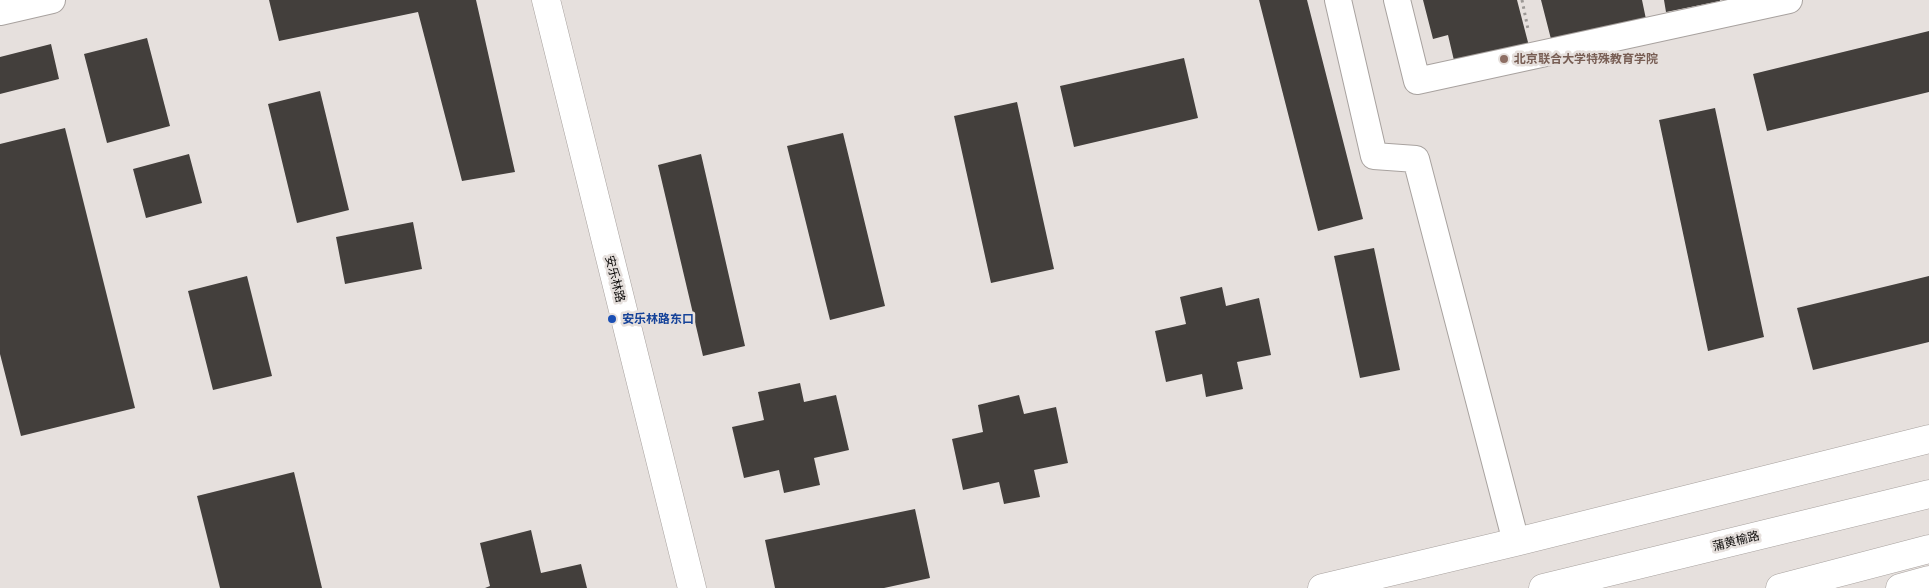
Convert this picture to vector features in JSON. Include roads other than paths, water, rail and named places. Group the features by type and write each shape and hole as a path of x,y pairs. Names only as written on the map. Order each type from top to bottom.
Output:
{"street":[{"path":"0,12 52,0"},
{"name":"安乐林路","path":"546,0 692,588"},
{"path":"1338,0 1374,156 1416,159 1516,542"},
{"path":"1397,0 1417,81 1789,0"},
{"path":"1322,588 1516,542 1929,439"},
{"name":"蒲黄榆路","path":"1543,588 1929,494"},
{"path":"1780,588 1929,549"},
{"path":"1900,588 1929,580"}],"place":[{"name":"北京联合大学特殊教育学院","path":"1504,59"},
{"name":"安乐林路东口","path":"612,319"}]}
